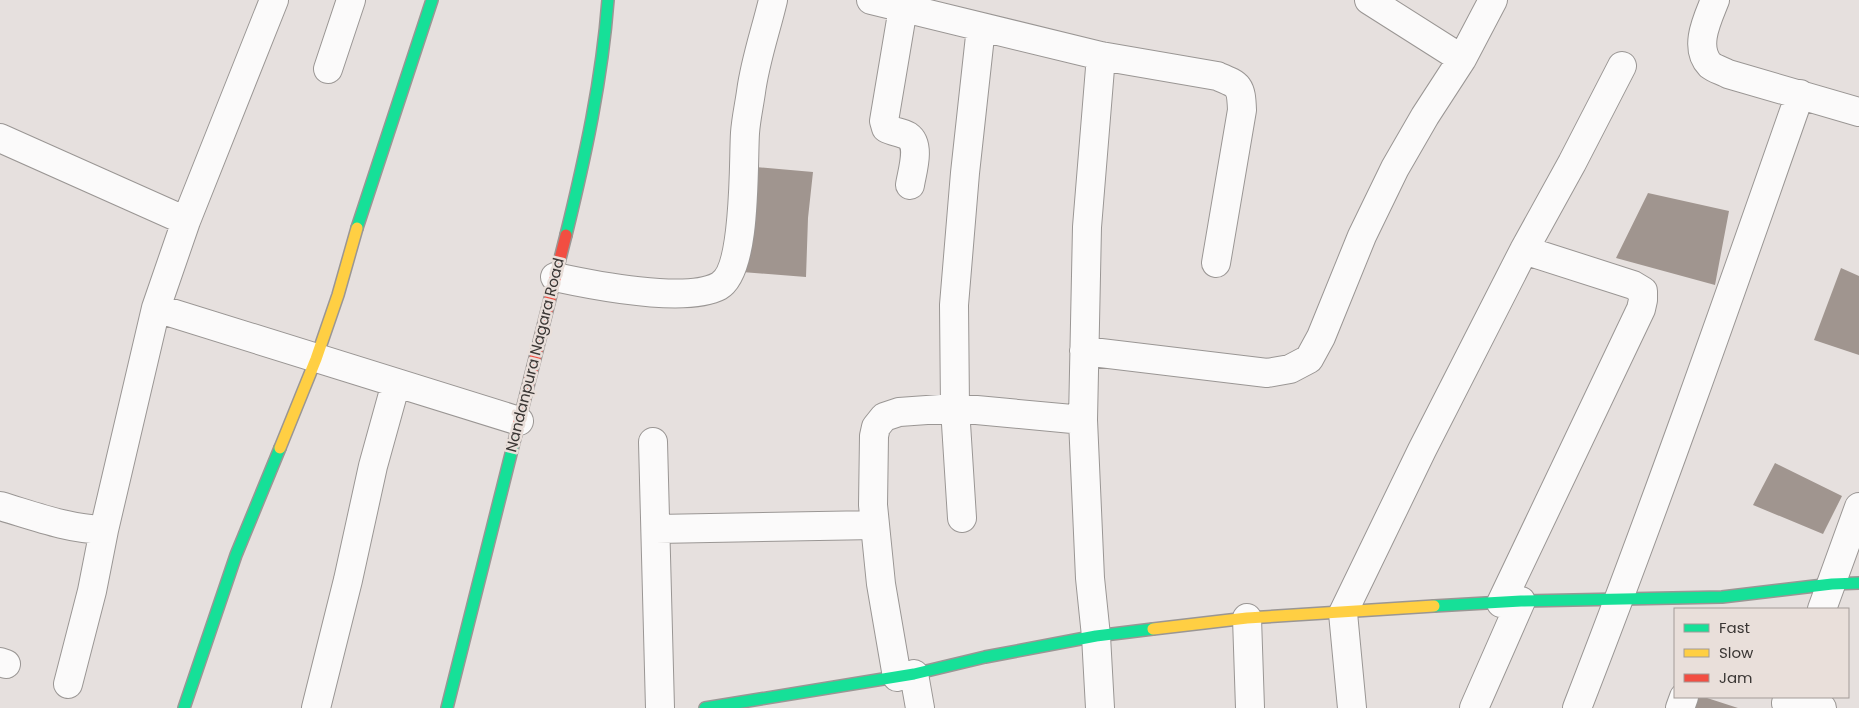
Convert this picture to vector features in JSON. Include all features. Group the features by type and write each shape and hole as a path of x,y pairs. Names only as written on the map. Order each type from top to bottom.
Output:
{"street":[{"path":"68,684 92,591 104,530 156,308 186,220 274,0"},
{"path":"328,69 350,0"},
{"path":"184,708 236,555 316,359 338,295 357,227 432,0"},
{"name":"Nandanpura Nagara Road","path":"447,708 593,118 608,0"},
{"path":"555,277 607,288 658,292 702,292 720,285 732,269 740,237 745,134 751,89 773,0"},
{"path":"871,0 1101,56 1217,76 1235,84 1242,92 1242,110 1216,263"},
{"path":"1369,0 1462,59"},
{"path":"1084,352 1267,373 1290,369 1309,359 1321,337 1362,236 1395,168 1425,116 1462,59 1493,0"},
{"path":"1715,0 1704,26 1702,49 1710,65 1728,74 1859,112"},
{"path":"903,8 884,121 886,128 892,132 906,135 912,140 915,147 910,185"},
{"path":"962,518 955,408 954,306 965,173 981,27"},
{"path":"1100,708 1096,636 1090,578 1083,420 1087,226 1101,56"},
{"path":"1352,708 1343,613 1418,459 1524,250 1622,66"},
{"path":"1577,708 1619,600 1711,347 1800,94"},
{"path":"0,138 186,220"},
{"path":"1474,708 1511,602 1641,309 1643,300 1643,291 1633,285 1524,250"},
{"path":"156,308 519,421"},
{"path":"316,708 348,580 373,466 396,383"},
{"path":"920,708 906,675 881,584 875,525 874,436 876,426 884,417 899,412 955,408 1083,420"},
{"path":"653,442 660,708"},
{"path":"0,506 65,526 85,530 104,530"},
{"path":"1822,608 1859,507"},
{"path":"656,529 875,525"},
{"path":"704,708 906,675 985,657 1096,636 1247,618 1511,602 1619,600 1720,603 1832,584 1859,584"},
{"path":"1247,618 1250,708"},
{"path":"1787,702 1822,708"}],"building":[{"path":"744,166 813,172 808,218 806,277 742,272"},
{"path":"1648,193 1729,211 1715,285 1616,258"},
{"path":"1841,268 1859,276 1859,355 1814,340"},
{"path":"1775,463 1842,496 1823,534 1753,505"},
{"path":"1691,698 1707,698 1738,708 1687,708"}],"traffic: fast":[{"path":"357,228 432,0"},
{"path":"566,235 592,119 602,60 608,0"},
{"path":"447,708 517,430"},
{"path":"184,708 236,555 280,448"},
{"path":"1434,606 1521,601 1722,597 1832,584 1859,583"},
{"path":"705,708 914,674 985,657 1096,636 1153,629"}],"traffic: slow":[{"path":"280,448 316,359 338,295 357,228"},
{"path":"1153,629 1247,618 1434,606"}],"traffic: jam":[{"path":"517,430 566,235"}]}
